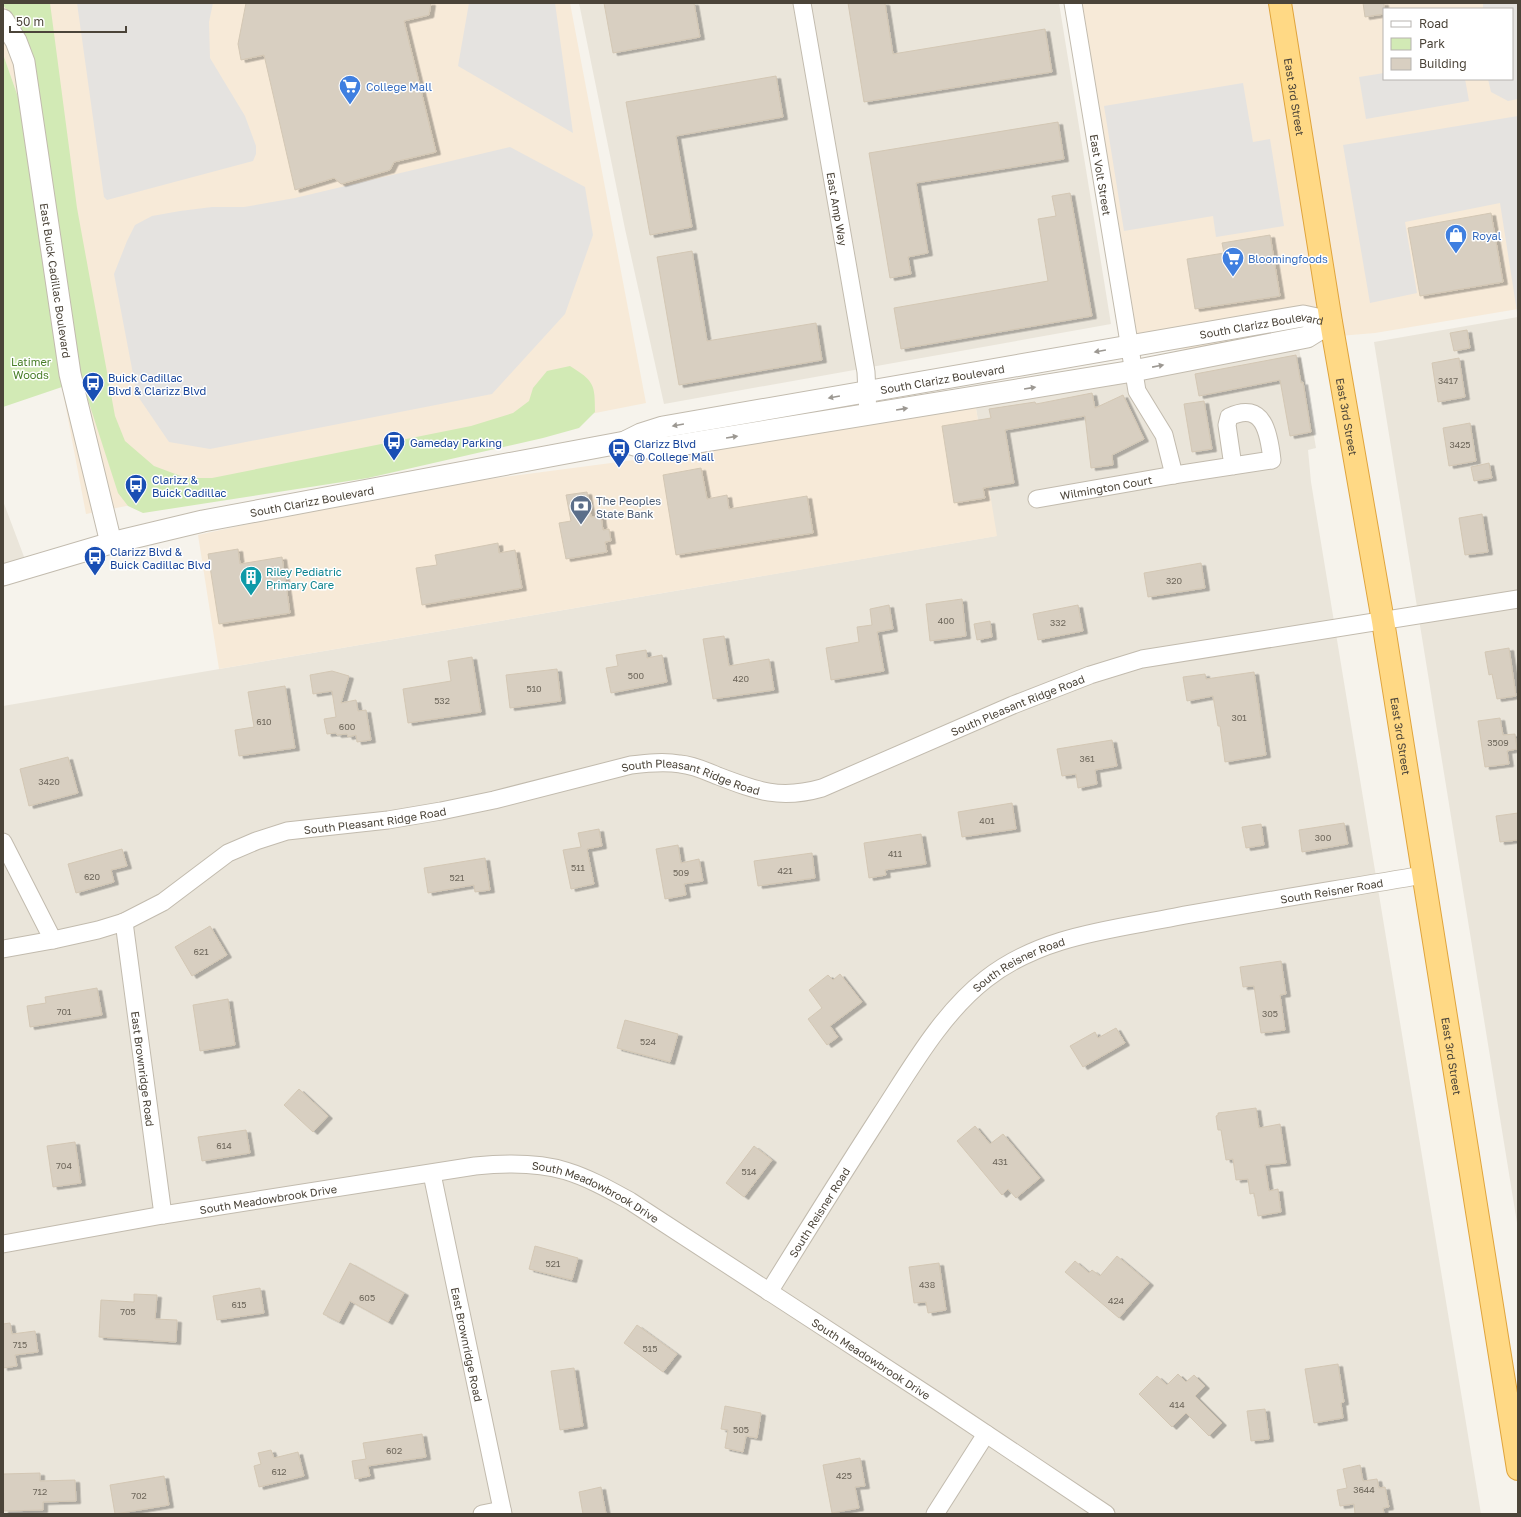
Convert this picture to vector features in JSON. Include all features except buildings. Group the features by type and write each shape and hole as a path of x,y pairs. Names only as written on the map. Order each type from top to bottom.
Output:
{"highway":[{"name":"East 3rd Street","path":"1280,3 1331,322 1383,621 1518,1469"}],"street":[{"name":"East Amp Way","path":"802,3 865,364 868,391 868,415"},
{"name":"East Volt Street","path":"1073,3 1130,346"},
{"name":"East Buick Cadillac Boulevard","path":"3,20 16,42 24,62 70,374 111,542"},
{"name":"South Clarizz Boulevard","path":"3,575 111,542 203,521 625,442 641,434 663,428 1303,316 1331,322"},
{"name":"South Clarizz Boulevard","path":"625,442 644,448 668,447 1133,371 1307,337 1331,322"},
{"path":"1130,346 1137,391 1164,435 1174,475"},
{"name":"Wilmington Court","path":"1038,499 1233,466"},
{"name":"South Pleasant Ridge Road","path":"3,949 98,930 124,922 163,902 228,853 256,841 287,831 388,820 441,811 494,800 631,765 648,763 680,764 700,769 752,789 764,792 793,794 809,791 836,782 1013,705 1090,675 1135,661 1518,599"},
{"path":"3,842 53,940"},
{"name":"South Reisner Road","path":"769,1292 928,1043 966,997 986,979 1008,964 1044,946 1064,939 1094,932 1423,875"},
{"name":"East Brownridge Road","path":"124,922 163,1216"},
{"name":"South Meadowbrook Drive","path":"3,1244 163,1216 475,1166 510,1164 531,1165 565,1171 584,1178 630,1201 1106,1514"},
{"name":"East Brownridge Road","path":"432,1174 503,1512"},
{"path":"935,1514 986,1434"},
{"path":"482,1514 503,1512"}],"shaded area":[{"path":"3,3 570,3 646,403 86,514 62,387 25,117 3,54"},
{"path":"77,3 213,3 209,22 210,58 245,116 256,146 256,154 253,161 107,200 104,197"},
{"path":"469,3 555,3 573,133 458,66"},
{"path":"579,3 1059,3 1111,324 664,404 625,229"},
{"path":"1064,3 1518,3 1518,309 1375,333 1124,354"},
{"path":"1483,3 1518,3 1518,99 1508,101 1491,92 1488,80 1513,80 1513,8 1483,8"},
{"path":"1383,73 1383,80 1465,80 1469,101 1366,119 1359,77"},
{"path":"1243,83 1253,142 1270,139 1284,226 1216,237 1213,216 1124,231 1104,106"},
{"path":"1518,116 1518,311 1517,312 1500,203 1405,222 1417,293 1370,303 1343,145"},
{"path":"510,147 585,187 593,235 565,314 492,394 210,449 169,442 137,395 114,274 135,225 152,216 180,211 212,207 244,207 295,198"},
{"path":"1518,317 1518,1229 1374,342"},
{"path":"1299,348 1316,448 1308,450 1311,482 1481,1514 3,1514 3,706 996,536 975,402"},
{"path":"975,402 997,536 219,669 198,535 399,491 634,460"},
{"path":"3,501 29,570 3,578"}],"green space":[{"path":"3,3 50,3 77,208 115,416 125,441 154,466 186,478 212,478 471,426 513,413 529,401 533,388 547,371 570,366 592,384 595,412 579,428 543,438 368,478 143,513 128,506 118,493 80,375 13,17"},
{"name":"Latimer Woods","path":"3,54 25,117 62,387 3,407"}],"place":[{"name":"College Mall","path":"350,106"},
{"name":"Royal","path":"1456,254"},
{"name":"Bloomingfoods","path":"1233,278"},
{"name":"Buick Cadillac Blvd & Clarizz Blvd","path":"93,402"},
{"name":"Gameday Parking","path":"394,462"},
{"name":"Clarizz Blvd @ College Mall","path":"619,468"},
{"name":"Clarizz & Buick Cadillac","path":"136,504"},
{"name":"The Peoples State Bank","path":"581,526"},
{"name":"Clarizz Blvd & Buick Cadillac Blvd","path":"95,576"},
{"name":"Riley Pediatric Primary Care","path":"251,596"}]}
